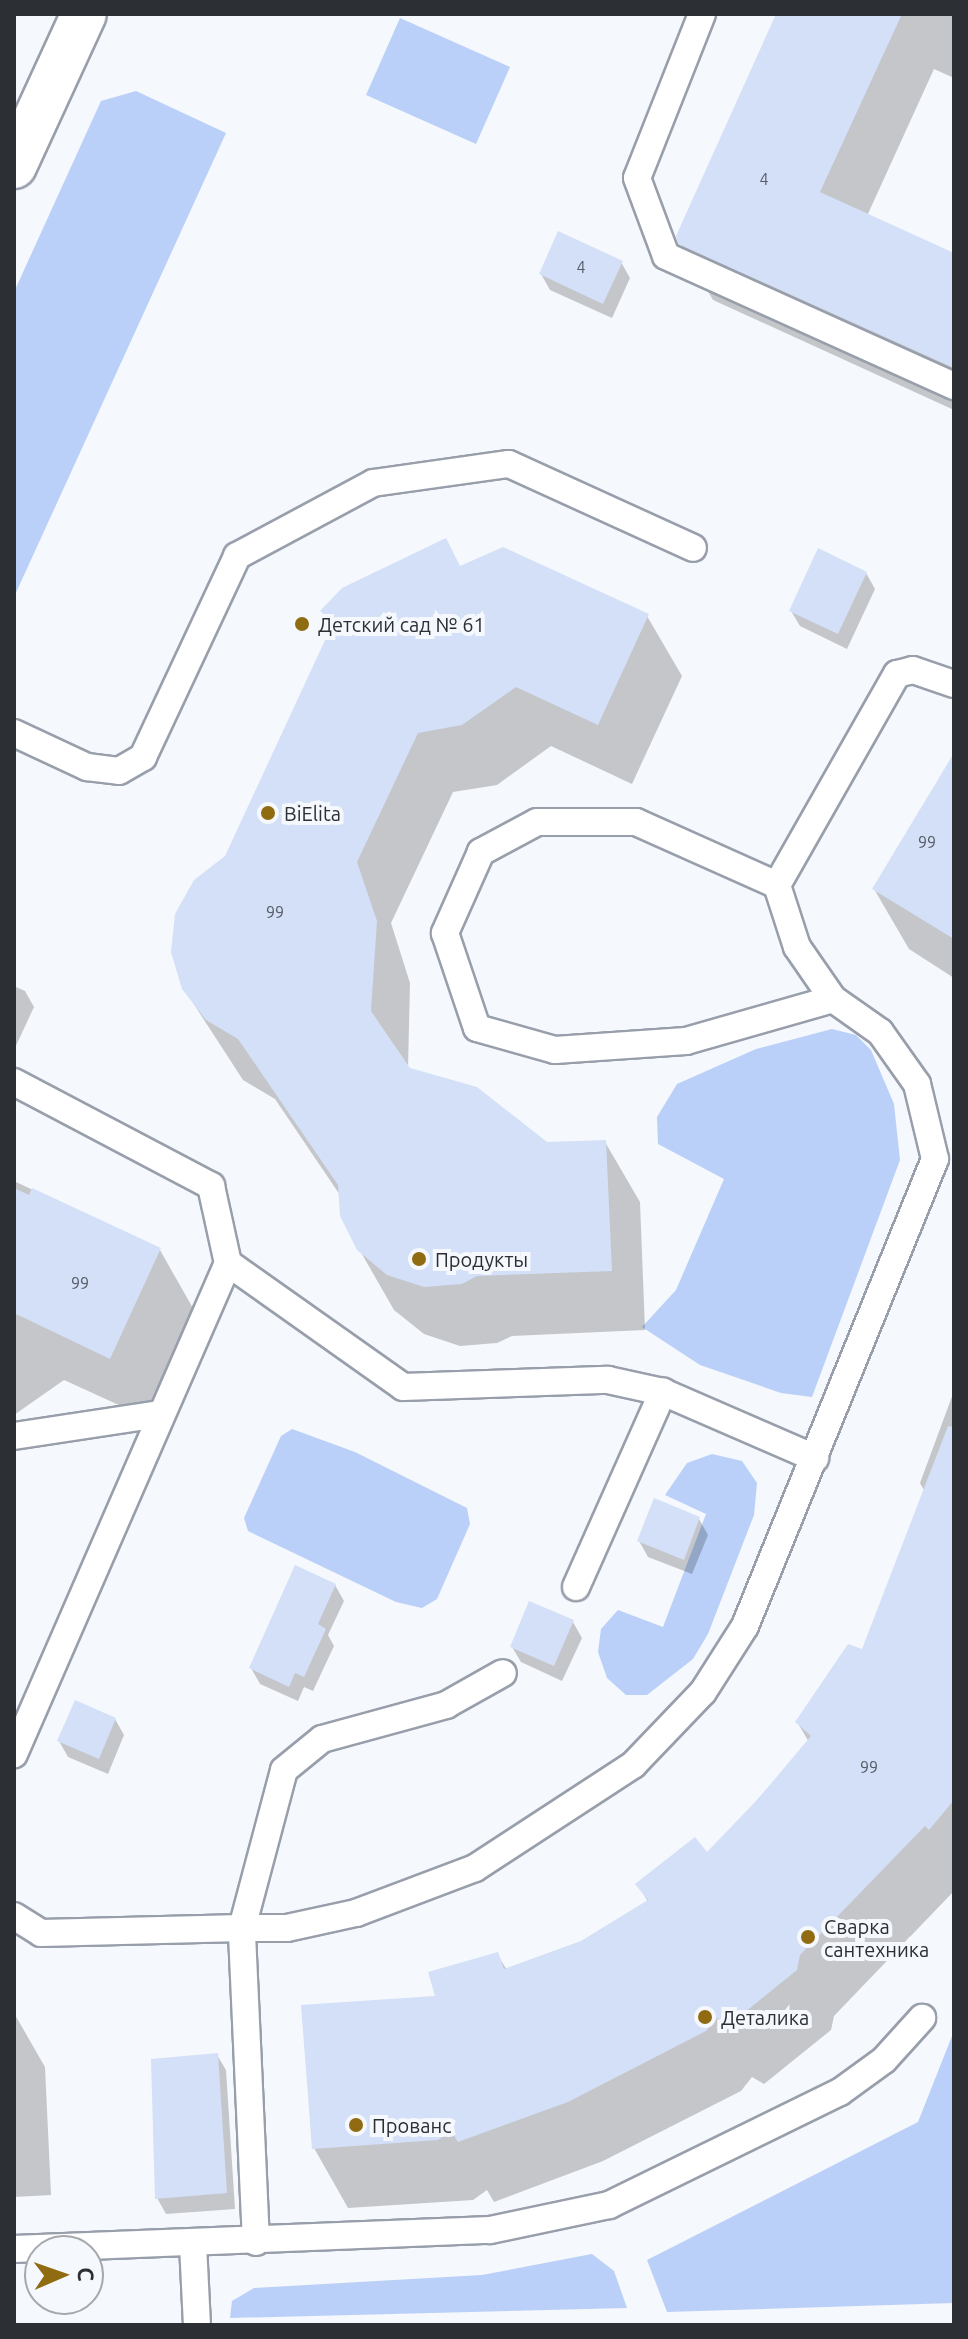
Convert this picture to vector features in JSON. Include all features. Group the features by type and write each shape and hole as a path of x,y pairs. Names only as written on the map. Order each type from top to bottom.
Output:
{"street":[{"path":"14,166 84,14"}],"lane":[{"path":"702,14 637,178 666,256 954,386"},
{"path":"14,733 87,767 119,771 143,757 237,556 373,483 509,464 693,548"},
{"path":"14,1916 41,1933 287,1928 356,1913 475,1868 633,1765 703,1692 745,1626 935,1159 917,1084 880,1032 833,999 797,947 777,885 897,674 913,670 954,684"},
{"path":"777,885 636,822 537,822 481,852 445,933 477,1028 555,1050 686,1041 833,999"},
{"path":"14,1082 211,1186 228,1263 159,1414 14,1754"},
{"path":"228,1263 403,1387 608,1380 663,1392 815,1458"},
{"path":"576,1587 663,1392"},
{"path":"14,1436 159,1414"},
{"path":"256,2242 242,1928 284,1770 322,1739 446,1705 503,1673"},
{"path":"14,2249 256,2242 490,2230 609,2205 840,2092 884,2060 922,2018"},
{"path":"193,2244 197,2325"}],"shaded area":[{"path":"400,18 510,67 476,144 366,95"},
{"path":"136,91 226,133 14,597 14,292 101,101"},
{"path":"832,1029 856,1035 871,1050 894,1104 900,1160 812,1397 781,1393 700,1365 642,1327 676,1290 724,1179 658,1144 657,1117 677,1084 756,1049"},
{"path":"292,1429 355,1452 467,1508 470,1524 437,1599 422,1608 396,1602 248,1531 244,1518 281,1436"},
{"path":"712,1454 742,1461 757,1483 754,1515 708,1634 693,1659 647,1695 626,1695 607,1678 598,1652 601,1629 618,1610 663,1627 706,1514 665,1495 687,1463"},
{"path":"954,2031 954,2303 667,2312 647,2260 918,2122"},
{"path":"592,2254 614,2271 627,2308 230,2318 232,2301 254,2288 482,2275"}],"building":[{"path":"776,14 902,14 820,192 954,253 954,368 678,244 676,236"},
{"path":"558,231 623,261 603,304 539,274"},
{"path":"446,538 460,566 503,547 649,614 598,725 516,687 462,725 418,733 357,862 377,921 371,1011 410,1068 477,1087 547,1142 606,1140 612,1271 477,1276 462,1284 424,1287 387,1275 357,1250 340,1216 338,1185 238,1039 206,1020 182,989 171,952 175,914 194,880 225,856 333,623 320,611 342,588"},
{"path":"818,548 867,572 838,634 789,611"},
{"path":"954,753 954,939 872,889"},
{"path":"14,1188 29,1195 32,1188 161,1248 110,1359 14,1313"},
{"path":"948,1426 954,1427 954,1800 929,1830 925,1826 800,1955 797,1970 729,2025 717,2018 706,2031 568,2102 458,2142 451,2131 438,2140 312,2149 301,2005 435,1996 428,1972 498,1952 504,1969 581,1941 648,1900 635,1884 695,1837 707,1852 758,1799 811,1736 795,1722 848,1644 862,1649"},
{"path":"654,1498 700,1517 684,1560 637,1541"},
{"path":"295,1565 336,1584 318,1624 326,1629 304,1677 295,1673 289,1687 249,1668"},
{"path":"529,1601 574,1620 554,1666 510,1647"},
{"path":"75,1700 116,1718 99,1759 57,1741"},
{"path":"218,2053 227,2193 155,2199 151,2059"}],"place":[{"name":"Детский сад № 61","path":"302,624"},
{"name":"BiElita","path":"268,813"},
{"name":"Продукты","path":"419,1259"},
{"name":"Сварка сантехника","path":"808,1937"},
{"name":"Деталика","path":"705,2017"},
{"name":"Прованс","path":"356,2125"}]}
